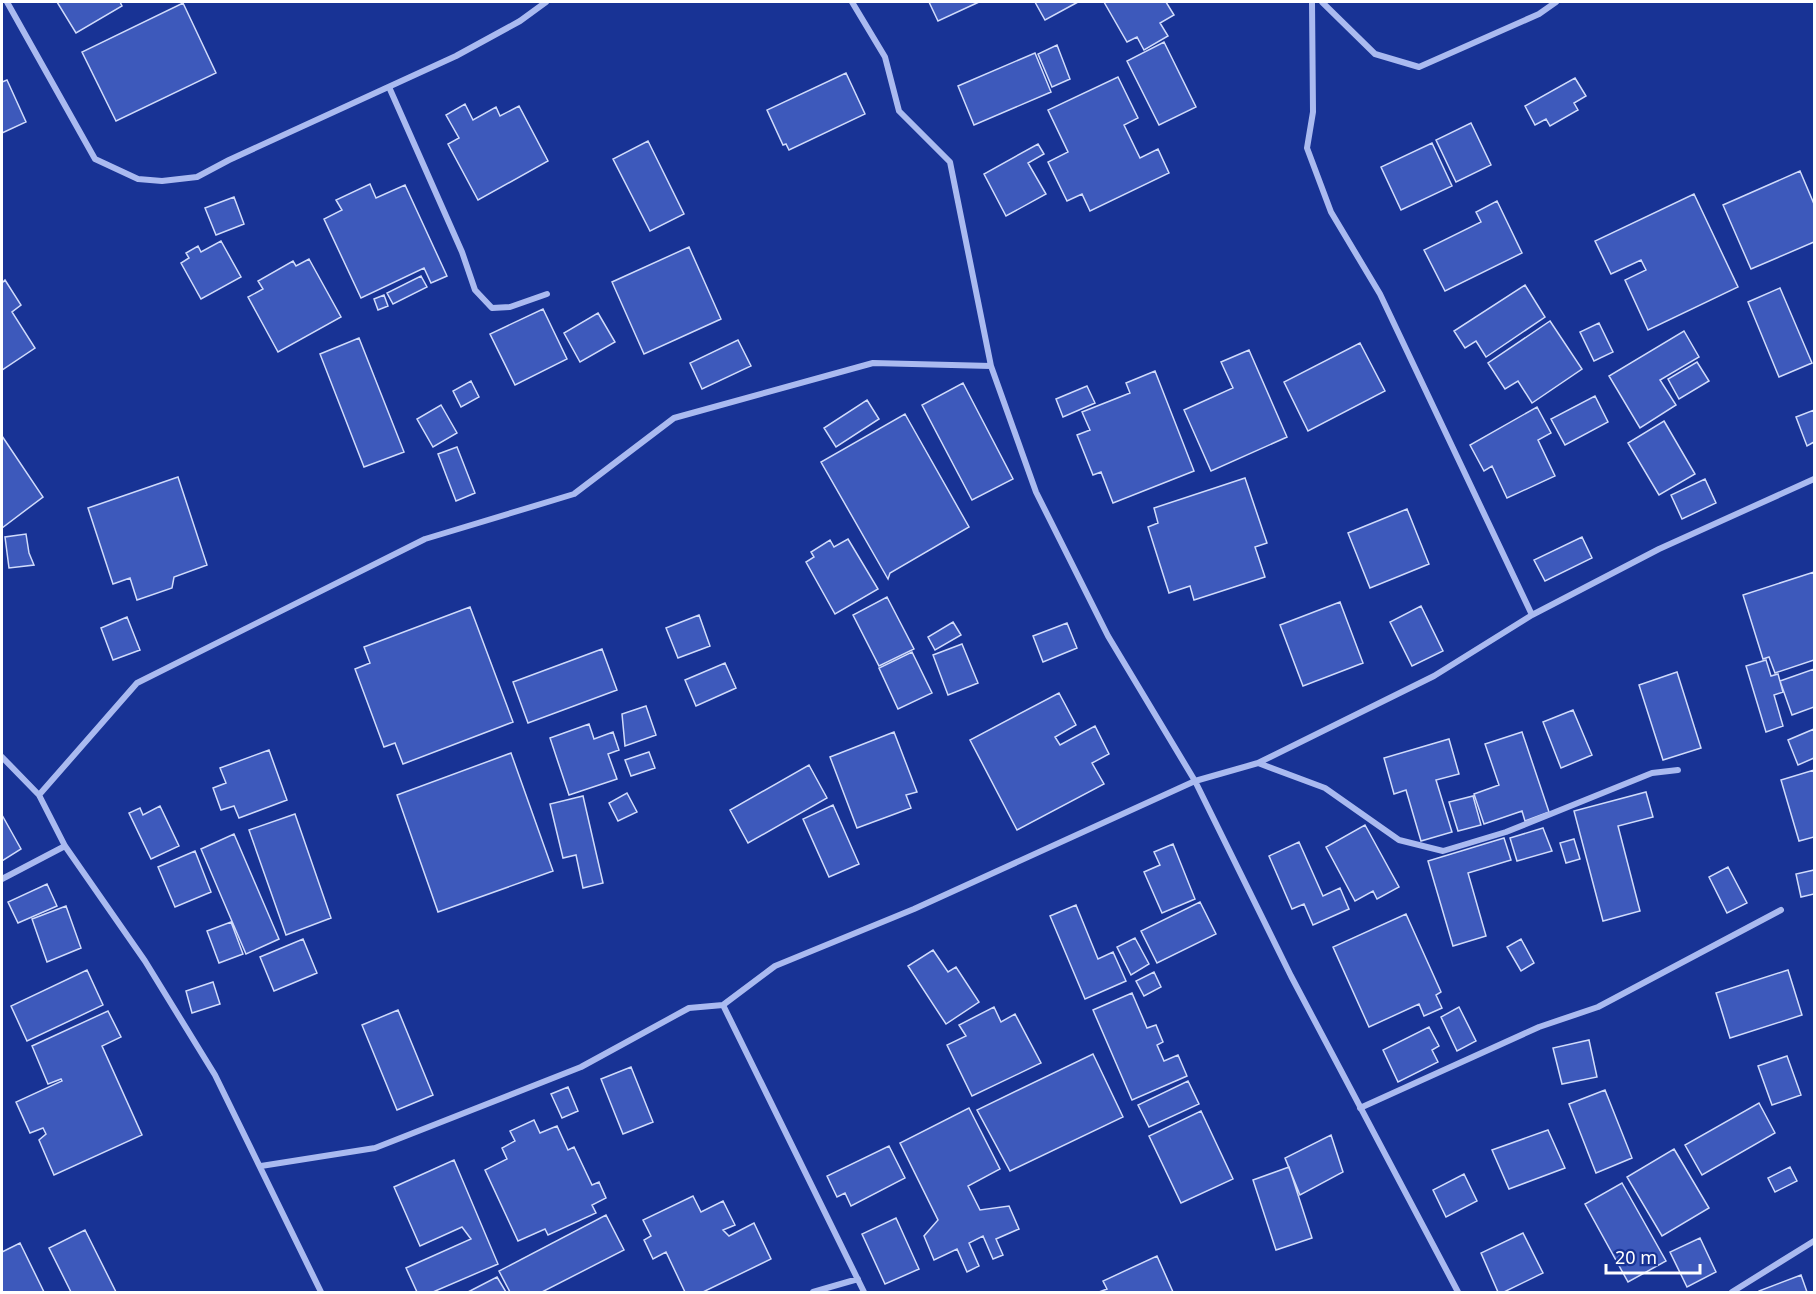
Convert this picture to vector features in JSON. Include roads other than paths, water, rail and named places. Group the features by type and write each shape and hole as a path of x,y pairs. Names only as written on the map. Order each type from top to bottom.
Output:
{"street":[{"path":"7,2 95,159 138,179 162,181 197,177 466,51 520,21 546,2"},
{"path":"852,2 885,57 899,111 950,162 991,366 1036,492 1108,636 1195,781 1291,976 1458,1293"},
{"path":"1312,2 1313,112 1308,148 1331,212 1380,294 1532,615"},
{"path":"1322,2 1375,54 1419,67 1539,14 1556,2"},
{"path":"388,87 462,252 475,290 492,308 510,307 547,294"},
{"path":"39,795 137,682 425,539 574,494 674,418 873,363 991,366"},
{"path":"261,1166 375,1148 581,1067 688,1008 723,1005 775,966 914,909 1195,781 1258,763 1434,676 1532,615 1659,549 1815,479"},
{"path":"2,757 39,795 65,846 145,961 215,1075 321,1293"},
{"path":"1258,763 1325,788 1399,840 1443,851 1506,832 1652,773 1678,770"},
{"path":"2,879 65,846"},
{"path":"1360,1108 1539,1027 1598,1007 1781,910"},
{"path":"723,1005 864,1293"},
{"path":"1732,1293 1815,1241"},
{"path":"813,1293 858,1279"}]}
